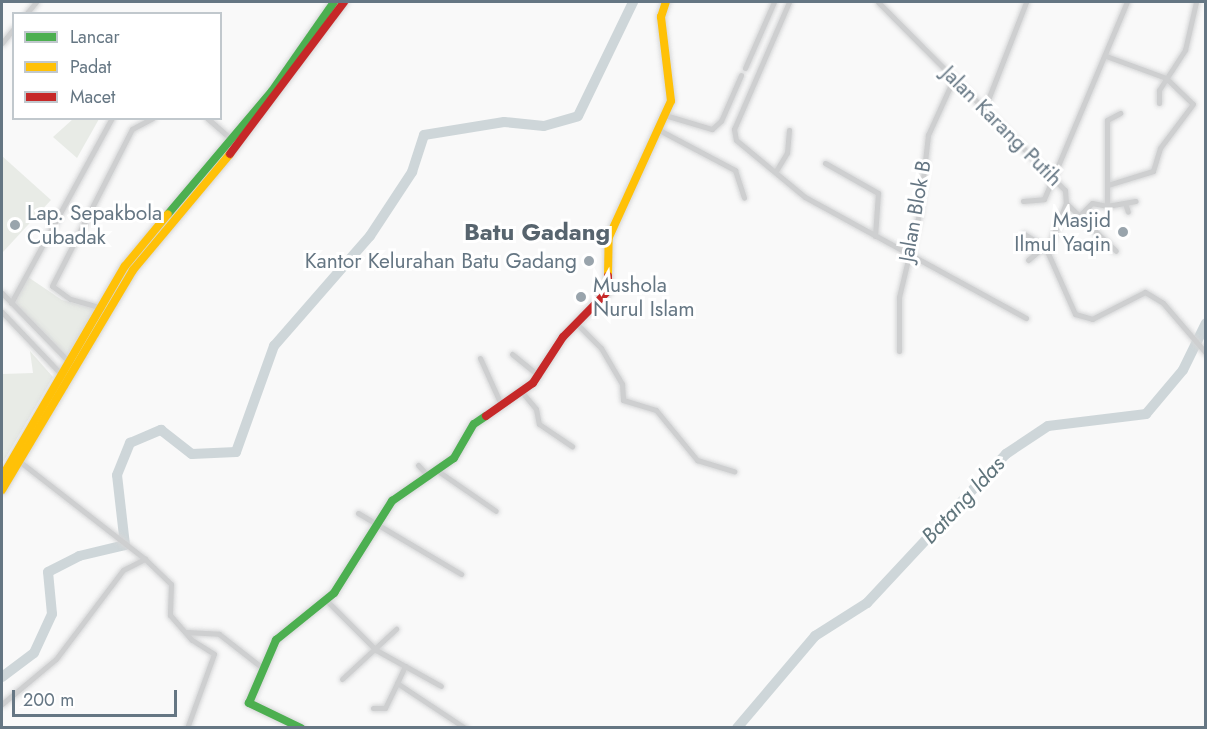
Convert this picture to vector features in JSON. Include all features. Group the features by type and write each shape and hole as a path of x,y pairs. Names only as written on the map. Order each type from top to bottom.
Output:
{"main road":[{"path":"2,477 74,369 133,270 334,2"},
{"path":"74,369 102,308 125,266 176,212 280,93 344,2"},
{"path":"301,728 250,705 260,666 287,627 326,600 374,524 392,501 438,471 458,453 474,424 500,402 521,392 539,376 577,324 608,291 609,237 668,116 669,53 661,13 666,2"},
{"path":"2,489 67,380"}],"street":[{"path":"745,68 774,2"},
{"path":"789,2 733,133 743,148 776,171 805,196 1026,318"},
{"name":"Jalan Karang Putih","path":"878,2 1065,190 1066,203 1045,244 1028,260"},
{"path":"984,110 1026,2"},
{"path":"1023,201 1041,202 1106,56 1126,2"},
{"path":"1159,103 1166,78 1185,50 1196,2"},
{"path":"2,43 12,30"},
{"path":"1106,56 1166,78 1189,96 1192,107 1160,148 1153,171 1108,185"},
{"path":"668,116 712,129 721,121 741,75"},
{"name":"Jalan Blok B","path":"899,351 899,297 909,253 930,124 954,78"},
{"path":"1107,206 1107,120 1120,112"},
{"path":"11,303 111,120"},
{"path":"102,308 79,301 52,286 132,129 149,120"},
{"path":"209,120 231,139"},
{"path":"776,171 788,148 789,130"},
{"path":"661,131 735,170 744,198"},
{"path":"825,163 878,193 875,236"},
{"path":"1079,216 1092,203 1107,206 1136,201"},
{"path":"1066,203 1116,251"},
{"path":"1125,203 1128,212"},
{"path":"1024,234 1045,244 1052,267 1081,318 1107,313 1145,292 1163,303 1191,340 1204,351"},
{"path":"2,293 74,369"},
{"path":"2,312 67,380"},
{"path":"577,324 601,348 622,384 623,400 656,410 697,460 734,471"},
{"path":"512,354 539,376"},
{"path":"480,358 500,402"},
{"path":"521,392 536,409 539,424 572,446"},
{"path":"20,461 115,534 171,584 168,612 186,632 214,654 187,728"},
{"path":"418,465 429,477"},
{"path":"438,471 496,511"},
{"path":"358,513 461,574"},
{"path":"2,704 56,659 123,570 145,560"},
{"path":"326,600 376,650 441,686"},
{"path":"342,679 376,650 396,629"},
{"path":"186,632 219,634 260,666"},
{"path":"373,708 385,708 405,666"},
{"path":"397,683 465,728"}],"shaded area":[{"path":"72,120 98,120 77,158 53,137"},
{"name":"Lap. Sepakbola Cubadak","path":"2,156 51,200 3,252 2,251"},
{"path":"28,277 62,300 95,309 65,360 12,305"},
{"path":"30,351 53,377 2,464 2,374 33,373"}],"waterway":[{"path":"2,677 34,653 52,614 48,572 79,556 125,545 117,475 130,443 161,430 192,454 236,452 274,346 370,236 412,172 424,135 504,122 544,126 578,116 633,2"},
{"name":"Batang Idas","path":"737,728 815,636 867,603 1006,454 1048,426 1146,414 1183,370 1206,323"}],"traffic: fast":[{"path":"168,214 272,91 334,2"},
{"path":"301,728 249,703 276,640 334,593 392,501 454,458 474,424 486,416"}],"traffic: slow":[{"path":"608,276 609,237 671,101 661,17 666,2"},
{"path":"2,490 133,270 230,154"},
{"path":"2,477 125,266 168,214"}],"traffic: jam":[{"path":"230,154 344,2"},
{"path":"486,416 533,383 563,337 608,291 608,276"}],"place":[{"name":"Lap. Sepakbola Cubadak","path":"15,225"},
{"name":"Masjid Ilmul Yaqin","path":"1123,232"},
{"name":"Kantor Kelurahan Batu Gadang","path":"589,261"},
{"name":"Mushola Nurul Islam","path":"581,297"}],"district":[{"name":"Batu Gadang","path":"537,232"}]}
